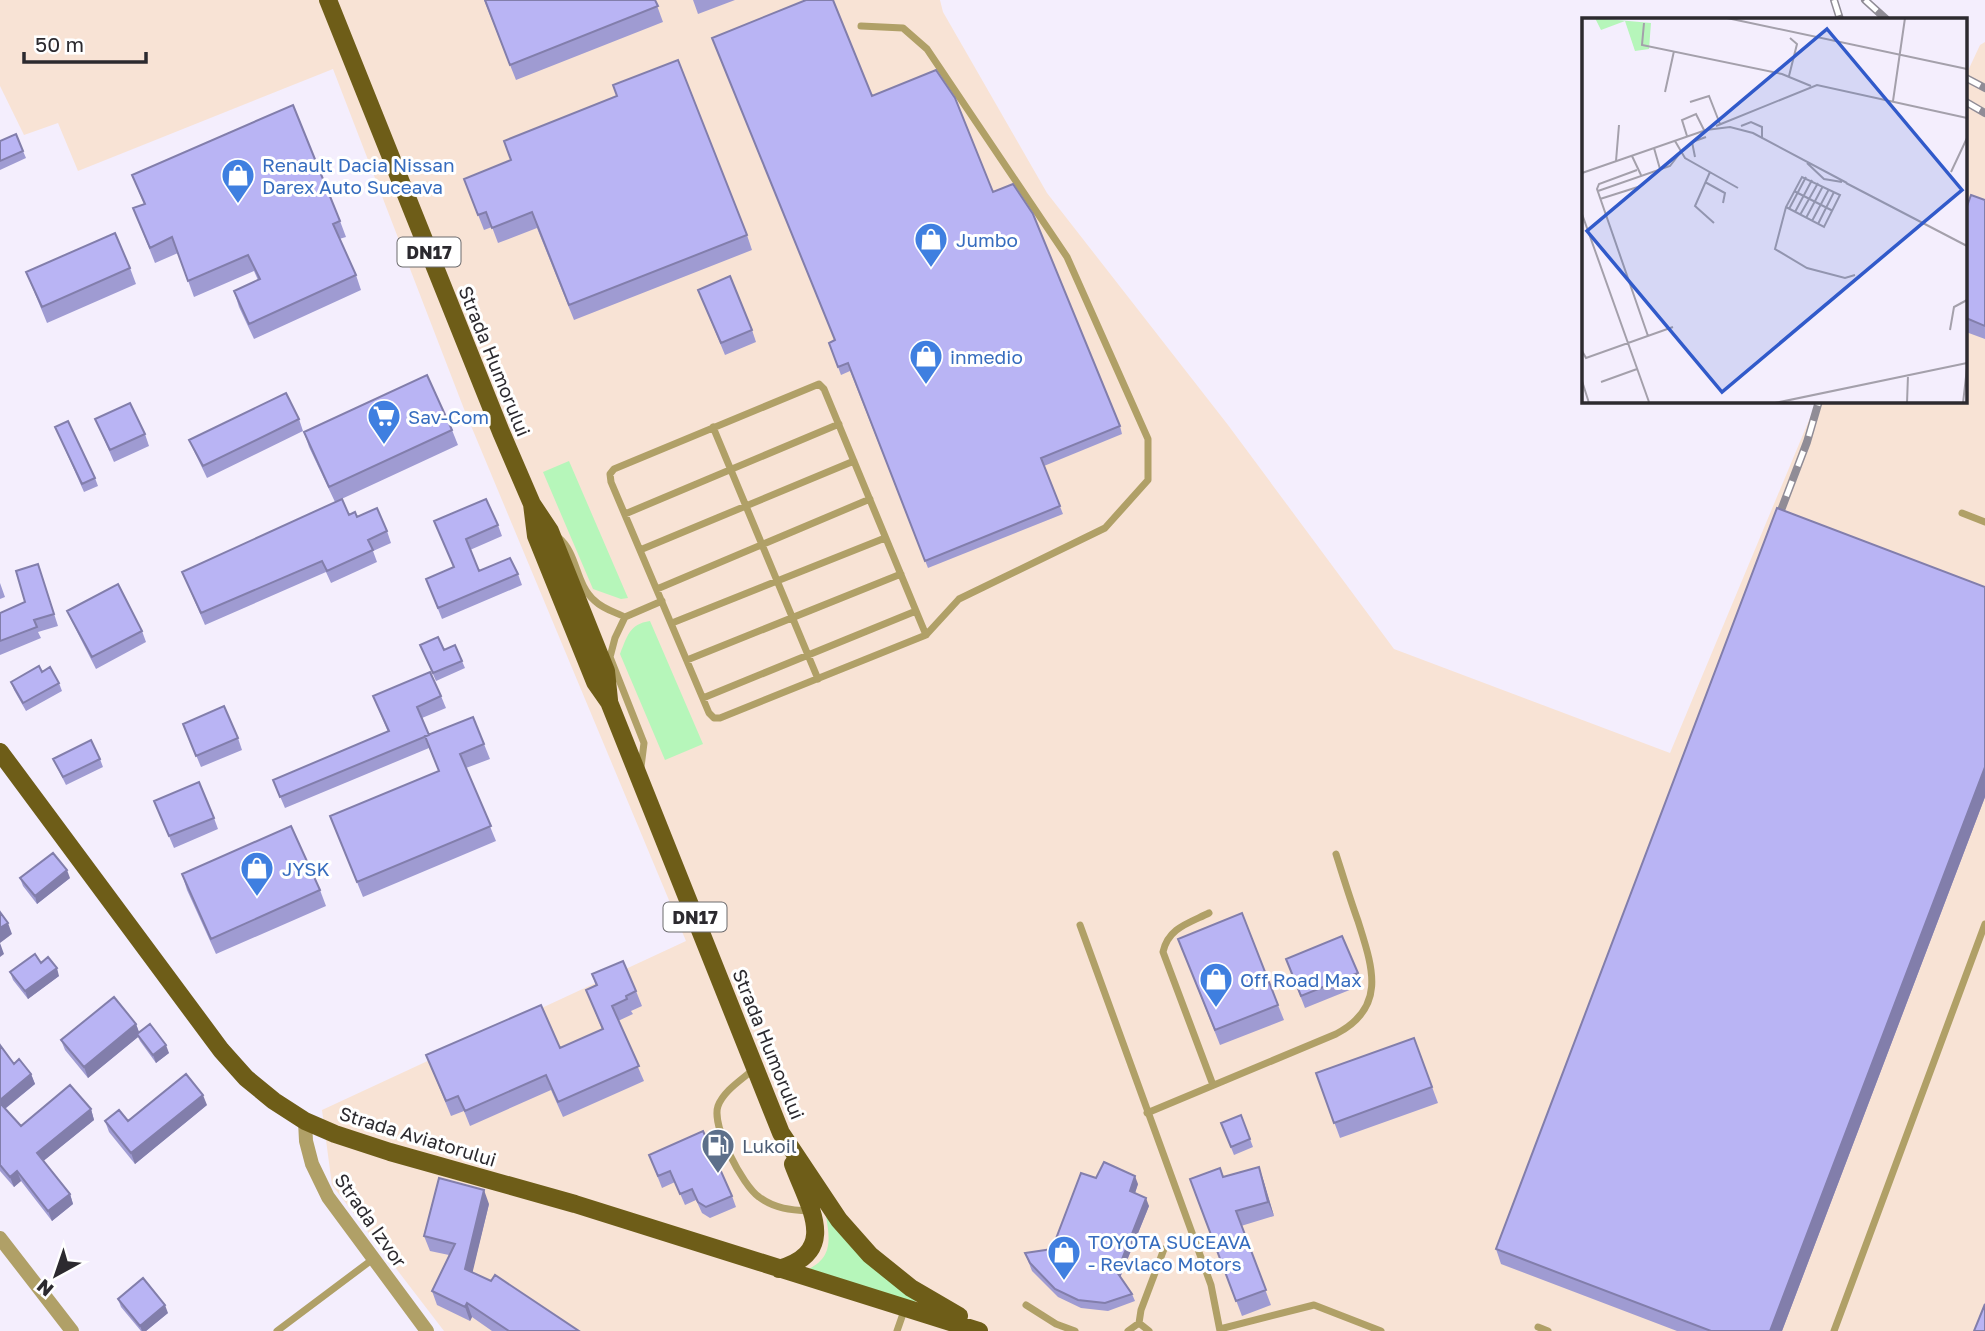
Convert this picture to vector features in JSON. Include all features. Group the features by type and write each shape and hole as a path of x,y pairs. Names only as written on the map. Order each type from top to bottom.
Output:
{"main road":[{"name":"Strada Humorului","path":"328,0 501,432 532,504 550,531 606,671 609,702"},
{"name":"Strada Humorului","path":"532,504 536,536 595,681 609,702 781,1133 839,1220 870,1255 918,1292 986,1331"},
{"name":"Strada Aviatorului","path":"0,752 221,1050 246,1078 305,1121 390,1152 575,1203 979,1331"},
{"path":"779,1269 802,1260 814,1246 816,1229 781,1133"}],"street":[{"name":"Strada Izvor","path":"305,1121 306,1141 312,1164 328,1197 427,1331"},
{"path":"0,1238 72,1331"}],"lane":[{"path":"861,26 903,28 927,49 1067,257 1148,439 1147,480 1105,528 959,599 926,635 720,718 714,718 709,713 611,482 610,474 614,469 819,384 824,389 839,424 926,635"},
{"path":"625,514 839,424"},
{"path":"713,427 818,679"},
{"path":"640,550 854,461"},
{"path":"657,589 870,499"},
{"path":"1962,513 1985,522"},
{"path":"550,531 567,545 590,596 605,608 625,617"},
{"path":"671,623 885,538"},
{"path":"687,660 901,574"},
{"path":"639,778 644,743 610,657 625,617 662,601"},
{"path":"703,698 916,611"},
{"path":"1147,1112 1346,1029 1362,1013 1373,985 1372,965 1336,854"},
{"path":"1209,913 1175,930 1165,939 1163,952 1213,1085"},
{"path":"1834,1331 1985,924"},
{"path":"1080,925 1211,1285 1220,1330 1314,1305 1379,1331"},
{"path":"756,1068 723,1096 717,1108 716,1122 750,1190 774,1206 810,1211"},
{"path":"1128,1331 1139,1323 1140,1310 1164,1249"},
{"path":"277,1331 374,1259"},
{"path":"1026,1305 1056,1324 1075,1331"},
{"path":"897,1331 905,1308"},
{"path":"1139,1323 1149,1331"},
{"path":"1538,1327 1548,1331"}],"shaded area":[{"path":"0,0 940,0 943,12 1047,193 1228,425 1394,649 1670,753 1817,402 1968,402 1968,71 1980,45 1985,42 1985,1331 444,1331 332,1185 322,1110 686,941 464,409 333,69 78,171 58,123 24,135 0,86"}],"green space":[{"path":"569,461 628,598 621,599 593,589 543,472"},
{"path":"650,621 703,744 665,760 620,654 633,628"},
{"path":"826,1216 869,1261 916,1300 914,1306 805,1271 820,1261 827,1250"}],"building":[{"path":"485,0 655,0 658,6 510,65"},
{"name":"Jumbo","path":"806,0 833,0 872,96 936,70 955,98 993,192 1013,184 1033,214 1120,426 1041,458 1060,506 925,561 848,363 838,367 829,343 835,340 712,38"},
{"path":"678,60 747,235 569,305 532,212 492,228 486,212 478,215 464,179 511,160 504,141 617,96 613,85"},
{"name":"Renault Dacia Nissan Darex Auto Suceava","path":"293,105 340,221 333,224 356,275 249,324 234,291 260,279 248,255 188,281 172,237 150,248 133,208 145,204 132,175"},
{"path":"16,134 23,151 0,161 0,141"},
{"path":"1971,195 1985,200 1985,326 1968,319 1968,203"},
{"path":"115,233 130,268 42,307 26,272"},
{"path":"730,276 752,330 721,343 698,290"},
{"name":"Sav-Com","path":"427,375 452,430 329,487 304,432"},
{"path":"286,393 299,419 203,466 189,440"},
{"path":"130,403 145,434 110,450 95,419"},
{"path":"68,421 95,478 82,484 55,427"},
{"path":"342,499 349,515 355,512 357,517 377,508 387,531 368,540 373,550 327,571 322,561 201,613 182,572"},
{"path":"486,499 498,525 466,539 479,571 510,558 518,574 438,608 426,579 454,567 434,521"},
{"path":"1777,508 1985,587 1985,767 1770,1331 1711,1331 1496,1249"},
{"path":"38,564 54,614 34,620 37,627 0,641 0,613 25,602 16,571"},
{"path":"118,584 142,631 92,657 67,611"},
{"path":"438,637 444,650 455,645 462,661 433,673 420,645"},
{"path":"39,666 42,672 50,667 59,683 23,703 11,682"},
{"path":"430,672 441,696 417,707 429,735 280,797 273,780 389,731 373,696"},
{"path":"224,706 238,738 196,756 183,724"},
{"path":"473,717 484,744 460,754 491,826 357,882 330,816 439,771 425,736"},
{"path":"91,740 100,759 63,777 53,759"},
{"path":"199,782 214,818 169,836 154,801"},
{"name":"JYSK","path":"291,826 320,890 211,939 182,874"},
{"path":"53,853 67,870 35,896 20,878"},
{"path":"0,912 8,923 0,928"},
{"path":"1242,913 1278,1005 1215,1030 1178,939"},
{"path":"1342,936 1358,973 1301,996 1286,959"},
{"path":"35,954 41,963 48,957 57,968 25,991 10,972"},
{"path":"623,961 636,991 612,1006 639,1066 558,1102 546,1075 465,1111 458,1096 446,1101 426,1055 541,1005 560,1048 603,1029 586,990 597,985 592,974"},
{"path":"114,997 136,1024 84,1067 61,1040"},
{"path":"150,1024 166,1045 153,1055 137,1034"},
{"path":"1414,1038 1432,1087 1334,1123 1316,1073"},
{"path":"0,1045 14,1064 19,1059 31,1074 0,1100"},
{"path":"186,1074 203,1095 131,1153 105,1121 119,1110 128,1121"},
{"path":"70,1085 91,1109 37,1153 70,1194 48,1211 17,1171 10,1177 0,1165 0,1103 21,1126"},
{"path":"1241,1115 1250,1139 1231,1147 1221,1123"},
{"path":"703,1131 732,1196 706,1207 698,1202 692,1189 680,1194 670,1171 658,1176 649,1155"},
{"path":"1104,1162 1135,1176 1130,1191 1146,1198 1117,1272 1132,1294 1105,1303 1078,1300 1055,1289 1030,1263 1025,1253 1052,1249 1081,1173 1096,1178"},
{"path":"1259,1167 1268,1202 1236,1211 1266,1290 1236,1301 1190,1179 1220,1168 1223,1177"},
{"path":"439,1178 484,1190 465,1269 491,1281 495,1275 579,1331 509,1331 467,1303 465,1307 432,1291 455,1244 424,1236"},
{"path":"143,1278 165,1305 140,1326 118,1299"},
{"path":"1985,1304 1985,1331 1974,1331"}],"railway":[{"path":"1834,0 1840,18"},
{"path":"1865,0 1885,18"},
{"path":"1968,79 1985,88"},
{"path":"1968,103 1985,113"},
{"path":"1775,526 1807,442 1819,402"}],"place":[{"name":"Renault Dacia Nissan Darex Auto Suceava","path":"238,205"},
{"name":"Jumbo","path":"931,269"},
{"name":"inmedio","path":"926,386"},
{"name":"Sav-Com","path":"384,446"},
{"name":"JYSK","path":"257,898"},
{"name":"Off Road Max","path":"1216,1009"},
{"name":"Lukoil","path":"718,1175"},
{"name":"TOYOTA SUCEAVA - Revlaco Motors","path":"1064,1282"}]}
